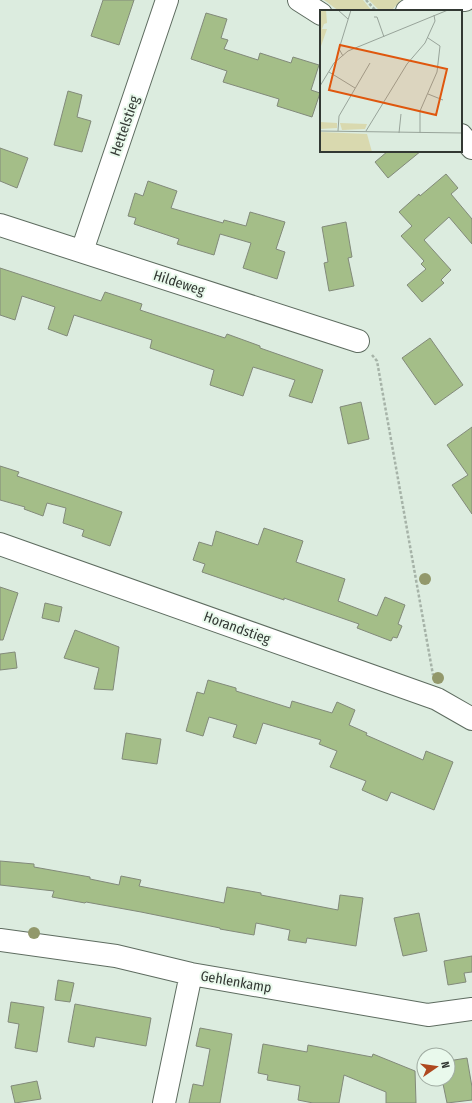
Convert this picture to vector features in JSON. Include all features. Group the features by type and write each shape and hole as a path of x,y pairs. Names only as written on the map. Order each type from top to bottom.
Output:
{"street":[{"name":"Hettelstieg","path":"82,251 167,0"},
{"path":"299,0 320,13"},
{"path":"408,10 419,3 465,0"},
{"path":"462,136 472,148"},
{"name":"Hildeweg","path":"0,225 358,341"},
{"name":"Horandstieg","path":"0,544 437,699 472,719"},
{"name":"Gehlenkamp","path":"0,940 116,956 191,974 428,1015 472,1009"},
{"path":"164,1103 191,974"}],"path":[{"path":"366,0 375,10"},
{"path":"358,341 377,361 437,699"}],"green space":[{"path":"324,0 363,0 371,10 338,10"},
{"path":"369,0 401,0 392,10 379,10"}],"building":[{"path":"103,0 134,0 119,45 91,36"},
{"path":"206,13 227,19 221,38 228,40 224,49 258,60 260,53 291,63 293,57 319,65 311,90 320,93 312,117 277,106 279,99 223,82 227,71 191,59"},
{"path":"68,91 82,95 77,117 91,121 82,152 54,145"},
{"path":"0,148 28,158 17,188 0,181"},
{"path":"387,152 420,152 388,178 375,162"},
{"path":"446,174 458,188 451,194 472,219 472,244 449,217 424,240 451,270 441,280 444,283 422,302 407,285 426,269 421,264 424,261 401,236 412,226 399,212 419,194 420,196"},
{"path":"148,181 177,191 171,208 223,223 224,220 246,226 250,212 285,222 276,249 285,252 277,279 243,268 251,243 220,234 214,255 177,244 179,239 134,224 136,218 128,216 135,193 143,196"},
{"path":"346,222 352,257 348,258 354,286 329,291 324,263 328,262 322,227"},
{"path":"0,268 101,301 105,292 142,304 140,310 225,338 227,334 260,346 260,348 323,370 312,403 289,396 295,380 253,367 243,396 210,385 214,370 150,348 152,340 74,315 67,336 48,329 55,307 22,296 15,320 0,315"},
{"path":"430,338 463,385 435,405 402,358"},
{"path":"361,402 369,439 348,444 340,407"},
{"path":"472,427 472,514 452,485 468,475 447,445"},
{"path":"0,466 19,472 17,476 122,512 110,546 82,536 84,530 63,523 66,508 47,503 43,516 24,509 25,507 0,500"},
{"path":"264,528 303,541 296,562 345,579 338,601 377,616 385,597 405,605 398,624 402,626 397,638 393,637 391,641 357,628 359,624 202,572 205,564 193,560 199,542 212,546 216,531 258,545"},
{"path":"0,587 18,593 3,640 0,640"},
{"path":"45,603 62,607 59,622 42,618"},
{"path":"75,630 119,647 113,690 94,689 99,668 64,658"},
{"path":"15,652 17,668 0,670 0,654"},
{"path":"208,680 236,688 236,691 290,708 292,701 332,713 337,702 355,710 349,725 367,733 366,735 423,760 426,751 453,762 434,810 391,792 387,801 362,790 366,781 330,767 337,751 319,744 321,740 263,723 256,744 233,737 237,725 209,717 203,736 186,731 197,692 204,694"},
{"path":"126,733 161,739 157,764 122,759"},
{"path":"0,861 34,864 34,867 90,877 90,879 119,885 121,876 141,880 139,886 224,903 227,887 338,910 340,895 363,898 356,946 307,938 306,943 288,940 290,930 256,923 254,935 141,912 52,897 54,891 0,885"},
{"path":"419,913 427,951 403,956 394,918"},
{"path":"472,956 472,972 464,973 466,982 448,985 444,961"},
{"path":"58,980 74,983 70,1002 55,1000"},
{"path":"11,1002 44,1007 37,1052 15,1048 19,1024 8,1022"},
{"path":"75,1004 151,1018 146,1046 96,1037 94,1047 68,1042"},
{"path":"200,1028 232,1034 220,1103 189,1103 193,1084 203,1086 210,1049 196,1046"},
{"path":"263,1044 307,1052 308,1045 372,1057 373,1054 415,1071 416,1103 386,1103 386,1092 344,1075 339,1103 313,1103 298,1100 300,1086 267,1080 268,1075 258,1073"},
{"path":"467,1058 472,1087 472,1100 447,1103 444,1087 456,1087 456,1060"},
{"path":"37,1081 41,1099 15,1103 11,1086"}]}
